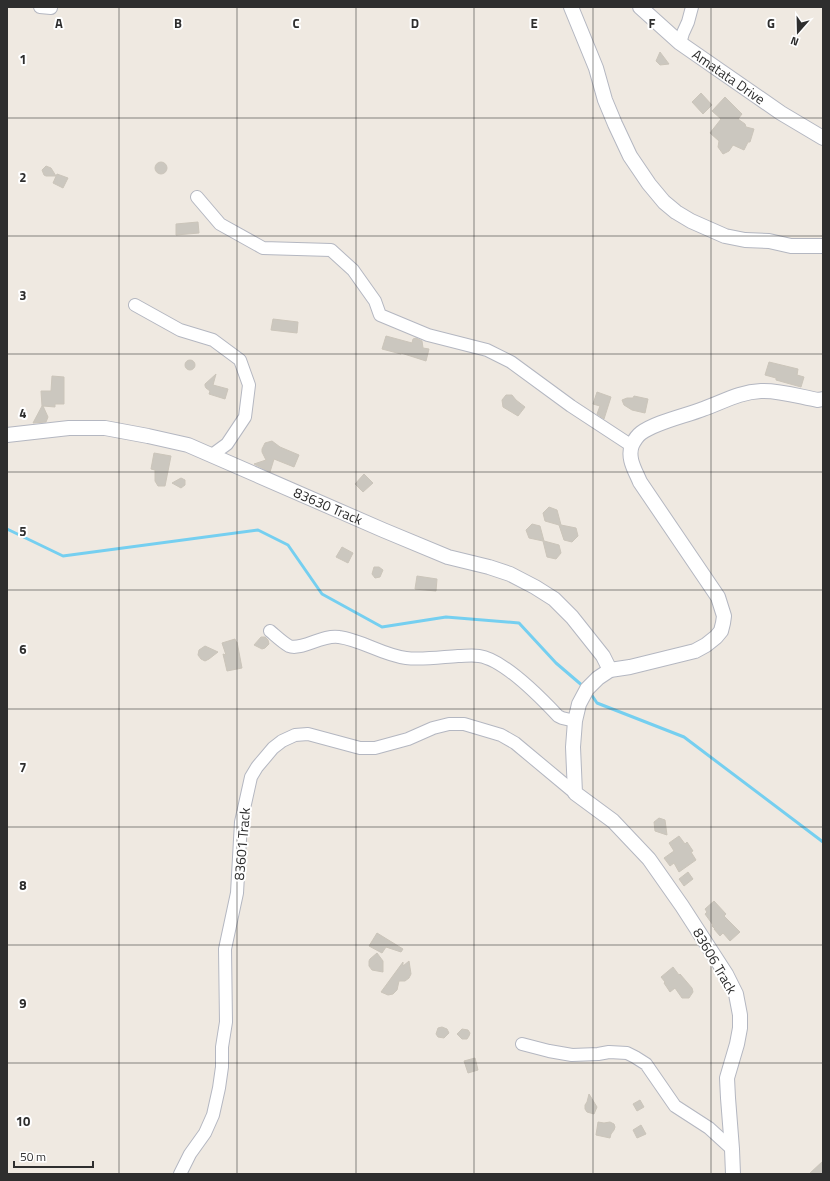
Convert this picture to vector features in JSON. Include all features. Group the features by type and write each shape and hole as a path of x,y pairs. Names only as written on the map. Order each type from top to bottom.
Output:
{"street":[{"path":"571,7 596,68 605,100 630,156 649,184 664,202 676,212 691,221 725,236 745,240 769,241 791,246 823,246"},
{"name":"Amatata Drive","path":"640,7 680,43 781,113 823,138"},
{"path":"680,43 692,7"},
{"path":"197,197 220,224 263,248 331,250 353,270 375,301 380,315 428,335 487,350 511,362 571,406 632,446"},
{"path":"135,305 180,330 213,340 240,360 249,385 245,417 227,444 212,455"},
{"path":"575,792 573,746 575,721 579,704 587,689 598,678 610,670 630,667 695,651 706,645 721,631 724,616 718,598 711,586 640,482 631,461 630,454 635,440 641,433 654,426 747,392 762,390 818,400 823,399"},
{"name":"83630 Track","path":"7,435 69,428 105,428 188,445 448,557 510,574 536,587 554,599 572,617 604,656 610,670"},
{"path":"270,631 290,647 298,647 325,638 338,636 389,655 407,658 480,656 495,661 509,671 538,696 558,716 575,721"},
{"name":"83601 Track","path":"180,1174 190,1154 205,1133 213,1116 222,1067 222,1047 226,1022 225,949 238,893 241,822 251,777 273,748 282,741 295,735 308,734 360,748 375,748 408,739 433,728 449,724 464,724 501,735 515,743 575,792"},
{"name":"83606 Track","path":"575,792 613,821 649,859 682,906 726,974 736,994 740,1015 740,1028 727,1078 733,1174"},
{"path":"522,1044 572,1055 609,1052 627,1053 635,1057 646,1064 675,1106 710,1128 732,1149"}],"building":[{"path":"660,52 669,64 660,65 656,61"},
{"path":"701,93 712,105 703,114 692,102"},
{"path":"725,97 742,114 738,119 745,124 746,127 754,129 750,142 748,142 744,150 733,145 729,151 723,154 718,147 719,141 710,133 721,119 712,111"},
{"path":"161,162 165,164 167,168 165,172 161,174 157,172 155,168 157,164"},
{"path":"46,166 51,168 56,176 44,175 42,170"},
{"path":"57,174 68,178 63,188 53,183"},
{"path":"198,222 199,233 176,235 176,224"},
{"path":"273,319 298,322 297,333 271,330"},
{"path":"386,336 412,343 413,339 416,338 422,341 423,348 429,349 426,361 382,349"},
{"path":"190,360 195,365 190,370 185,365"},
{"path":"769,362 798,369 797,375 804,377 801,387 776,380 776,378 765,375"},
{"path":"216,374 213,385 228,389 225,399 209,394 210,391 205,386 205,384"},
{"path":"52,376 64,377 64,404 55,404 55,407 43,406 48,417 46,422 33,423 42,406 41,391 51,391"},
{"path":"597,392 611,397 604,419 597,414 600,406 593,404"},
{"path":"506,395 512,395 525,407 518,416 503,407 502,400"},
{"path":"634,396 648,399 645,413 632,410 624,405 622,400 633,398"},
{"path":"272,441 280,447 299,455 294,467 274,459 270,472 254,464 266,460 262,449 265,443"},
{"path":"154,453 171,456 165,486 158,486 155,481 155,470 151,469"},
{"path":"364,474 373,483 363,492 355,484"},
{"path":"181,478 185,480 185,485 181,488 172,483"},
{"path":"549,507 557,510 561,525 576,528 578,536 572,542 564,540 559,525 545,521 543,513"},
{"path":"532,524 540,526 544,541 559,545 561,553 556,559 547,557 543,541 529,538 526,530"},
{"path":"342,547 353,553 348,563 336,557"},
{"path":"374,567 379,567 383,570 380,577 375,578 372,574"},
{"path":"417,576 437,579 436,591 415,589"},
{"path":"261,637 265,637 269,644 262,649 254,645"},
{"path":"235,639 237,642 242,668 227,671 223,654 226,655 222,643"},
{"path":"205,646 218,652 205,661 198,655 199,650"},
{"path":"659,818 665,820 667,835 655,831 654,822"},
{"path":"679,836 685,844 687,842 693,851 691,852 696,860 679,872 674,863 670,866 664,858 674,851 669,843"},
{"path":"688,872 693,879 684,886 679,879"},
{"path":"714,901 726,914 724,916 740,932 730,941 723,933 720,936 705,914 707,912 705,909"},
{"path":"377,933 403,949 401,952 386,947 382,953 369,946"},
{"path":"377,953 383,961 383,972 372,970 369,966 370,959"},
{"path":"409,961 411,974 409,978 405,981 399,981 397,990 393,994 388,995 381,992 403,962 403,966"},
{"path":"673,967 692,988 693,992 689,998 682,998 675,988 670,992 664,983 665,982 661,977"},
{"path":"442,1027 447,1029 449,1033 444,1038 438,1037 436,1034 438,1028"},
{"path":"462,1029 468,1030 470,1033 467,1039 462,1039 457,1034"},
{"path":"475,1058 478,1070 468,1073 464,1061"},
{"path":"589,1094 597,1107 594,1114 587,1112 585,1109"},
{"path":"640,1100 644,1107 637,1111 633,1104"},
{"path":"598,1122 610,1122 614,1124 615,1127 610,1138 596,1135"},
{"path":"641,1125 646,1134 637,1138 633,1130"},
{"path":"823,1161 823,1174 809,1174"}],"waterway":[{"path":"7,529 63,556 258,530 288,545 322,594 382,627 446,617 519,623 556,663 584,687"},
{"path":"591,694 597,703 684,737 823,842"}]}
